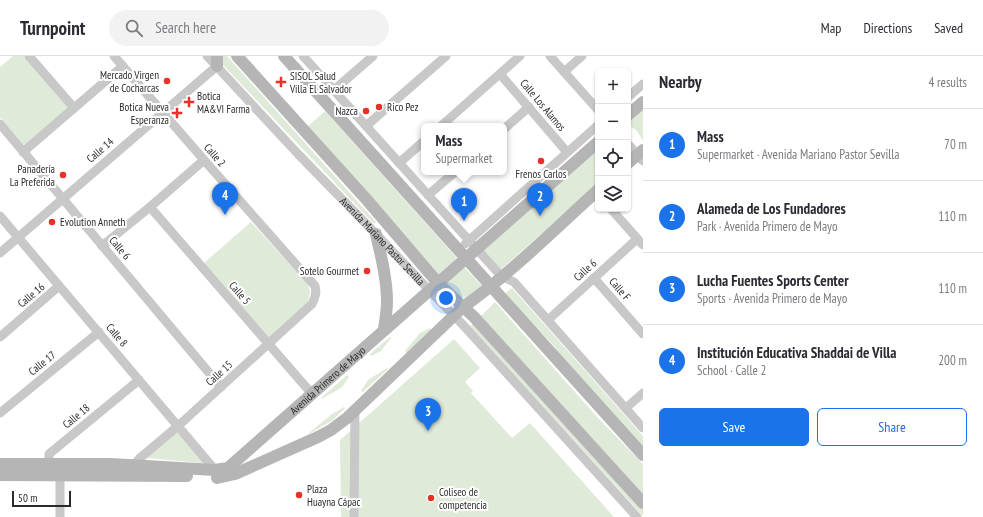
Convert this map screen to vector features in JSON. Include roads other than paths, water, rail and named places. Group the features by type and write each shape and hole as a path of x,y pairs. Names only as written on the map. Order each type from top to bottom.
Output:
{"main road":[{"name":"Avenida Mariano Pastor Sevilla","path":"237,56 367,200 433,287 463,307 474,317 643,503"},
{"path":"284,56 643,455"},
{"path":"631,112 643,102"},
{"name":"Avenida Primero de Mayo","path":"0,464 56,468 135,470 215,470 228,468 433,287 473,245 595,144"},
{"path":"631,162 641,155"},
{"name":"Avenida Primero de Mayo","path":"135,470 177,476 215,478 235,474 331,430 355,410 463,307 490,286 595,194"},
{"path":"376,234 387,292 384,330"},
{"name":"Avenida Primero de Mayo","path":"0,475 56,468"}],"street":[{"path":"30,56 74,108"},
{"name":"Calle 2","path":"114,56 315,286"},
{"name":"Avenida Mariano Pastor Sevilla","path":"207,56 217,61 298,154 376,234 433,287 454,316 637,517"},
{"path":"304,56 501,276 514,282 643,428"},
{"path":"334,90 373,56"},
{"path":"366,126 446,56"},
{"path":"444,123 520,56"},
{"path":"550,56 595,107"},
{"path":"564,72 582,56"},
{"name":"Calle 14","path":"0,253 163,112 217,61"},
{"path":"23,152 123,66"},
{"name":"Calle Los Alamos","path":"500,74 567,152"},
{"path":"631,95 643,84"},
{"path":"507,126 529,107"},
{"name":"Calle 6","path":"0,124 221,387"},
{"name":"Avenida Primero de Mayo","path":"473,245 567,152 595,127"},
{"path":"399,163 421,144"},
{"path":"631,147 641,155"},
{"path":"102,246 204,160"},
{"path":"428,195 451,175"},
{"name":"Calle 5","path":"150,207 312,394"},
{"path":"614,212 640,242"},
{"name":"Calle 8","path":"0,216 215,470"},
{"name":"Calle 6","path":"548,320 594,278 640,242"},
{"name":"Calle F","path":"594,278 643,334"},
{"name":"Calle 16","path":"0,337 59,286"},
{"name":"Calle 15","path":"135,470 140,458 178,426 312,304 315,297 315,286"},
{"name":"Calle 17","path":"0,413 99,332"},
{"name":"Calle 18","path":"56,468 49,454 138,380"},
{"path":"626,408 643,393"},
{"path":"354,517 355,410"},
{"path":"56,468 60,517"}],"place":[{"name":"Mercado Virgen de Cocharcas","path":"167,81"},
{"name":"SISOL Salud Villa El Salvador","path":"281,82"},
{"name":"Botica MA&VI Farma","path":"189,102"},
{"name":"Rico Pez","path":"379,107"},
{"name":"Nazca","path":"366,111"},
{"name":"Botica Nueva Esperanza","path":"177,113"},
{"name":"Frenos Carlos","path":"541,161"},
{"name":"Panadería La Preferida","path":"63,175"},
{"name":"Institución Educativa Shaddai de Villa","path":"225,215"},
{"name":"Alameda de Los Fundadores","path":"540,216"},
{"name":"Mass","path":"464,221"},
{"name":"Evolution Anneth","path":"52,222"},
{"name":"Sotelo Gourmet","path":"367,271"},
{"name":"Lucha Fuentes Sports Center","path":"428,431"},
{"name":"Plaza Huayna Cápac","path":"299,495"},
{"name":"Coliseo de competencia","path":"431,498"}]}
